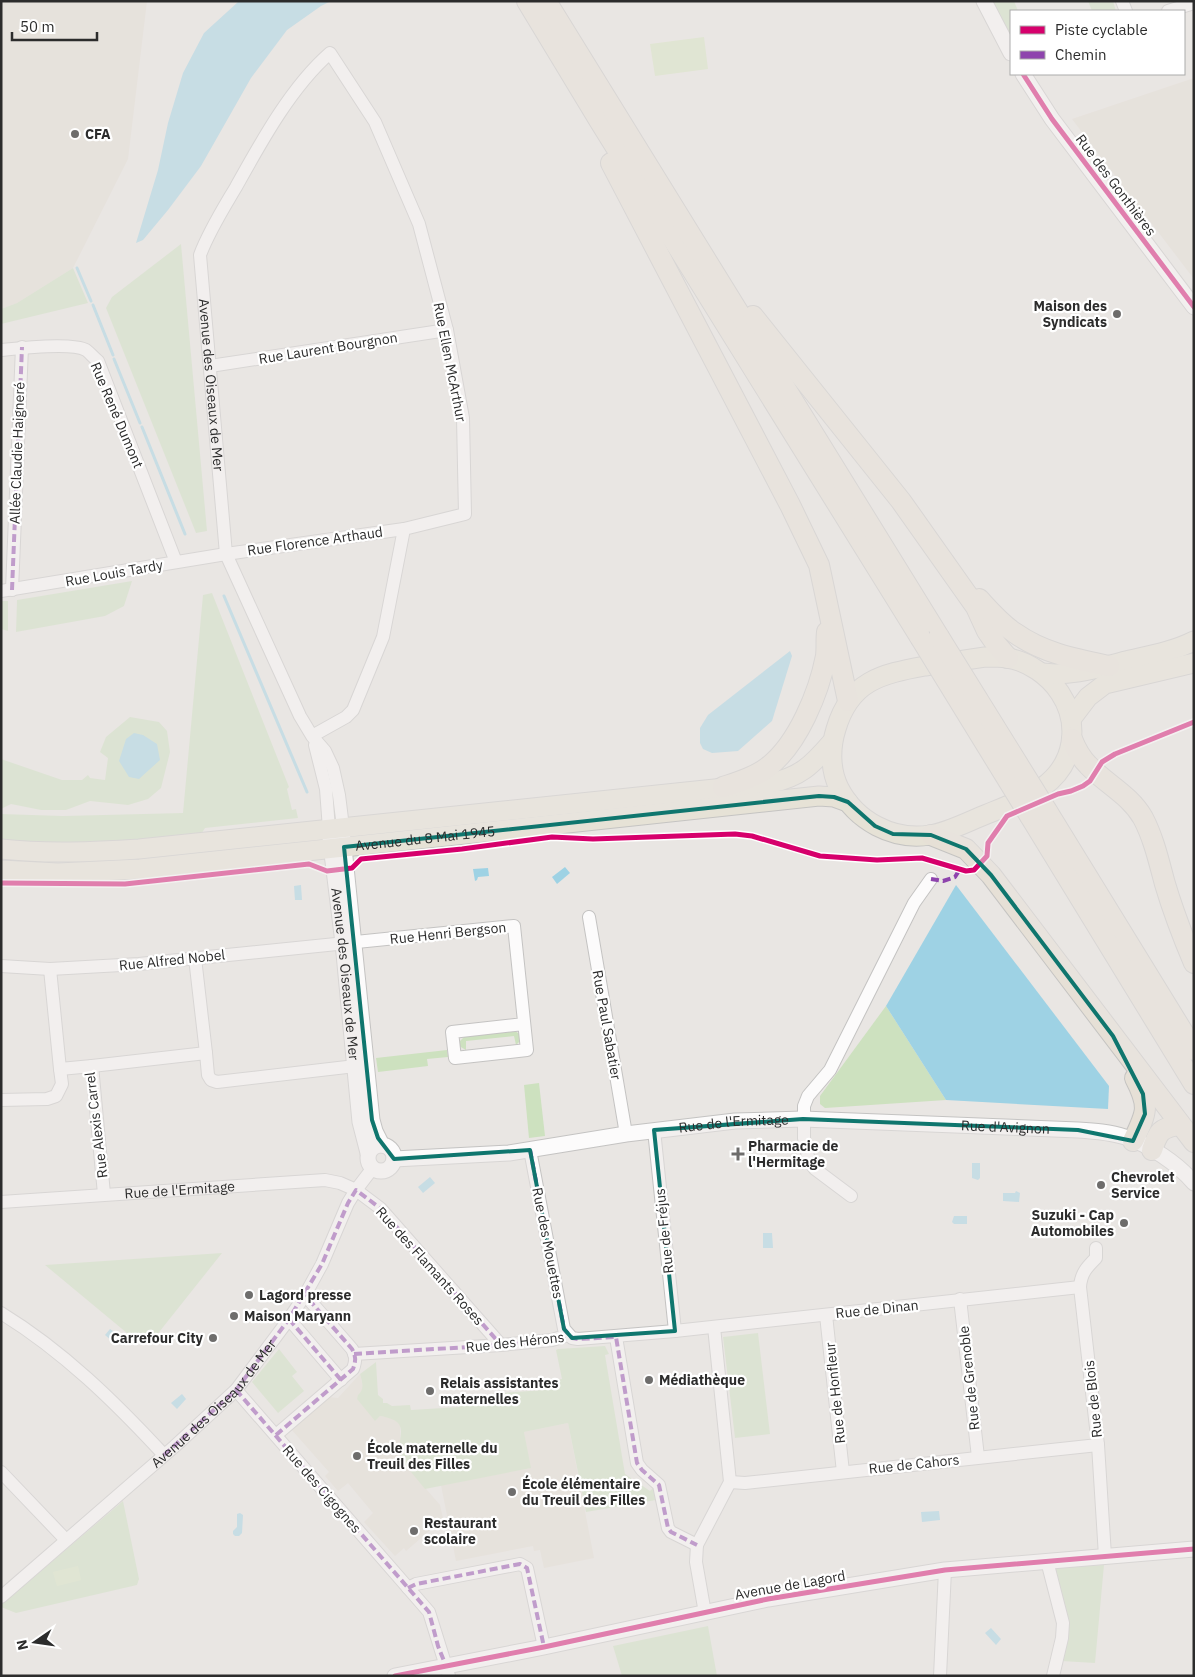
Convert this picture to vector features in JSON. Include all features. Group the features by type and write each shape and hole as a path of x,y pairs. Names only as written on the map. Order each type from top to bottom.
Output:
{"highway":[{"path":"527,1 599,120 929,637 1039,814 1194,1050"},
{"path":"546,1 708,263 929,637"},
{"path":"599,120 608,158 819,564 848,701"},
{"path":"708,263 732,286 749,311 901,501 976,606 987,631 1008,658"},
{"path":"950,569 1001,622 1029,643 1068,658 1109,666"},
{"path":"722,787 743,780 767,768 777,760 796,734 818,683 826,654 827,603"},
{"path":"1072,740 1087,765 1132,802 1142,817 1151,836 1178,927 1194,963"},
{"path":"1039,814 1194,1084"},
{"path":"931,835 966,850 991,875 1179,1125 1194,1142"},
{"path":"1113,1036 1143,1094 1146,1105 1145,1114 1133,1140"},
{"path":"1152,1150 1156,1136 1161,1130 1179,1125"}],"main road":[{"path":"1042,674 1062,674 1109,666 1172,651 1194,641"},
{"name":"Avenue du 8 Mai 1945","path":"985,657 1008,658 1025,664 1042,674 1055,686 1065,701 1072,718 1072,740 1064,766 1052,781 1039,790 1017,802 931,835 909,836 893,834 875,826 859,814 848,802 839,787 834,773 831,743 838,721 848,701 860,688 876,678 894,672 985,657"},
{"path":"1072,718 1088,697 1105,684 1194,663"},
{"name":"Avenue du 8 Mai 1945","path":"1,849 59,852 108,851 786,780 807,768 831,743"},
{"name":"Avenue du 8 Mai 1945","path":"1,870 58,873 117,871 819,796 848,802"}],"street":[{"path":"984,1 1010,52"},
{"path":"1171,10 1194,3"},
{"name":"Rue Ellen McArthur","path":"330,53 375,122 419,224 446,330 463,418 465,514 404,529"},
{"name":"Avenue des Oiseaux de Mer","path":"330,53 314,67 265,136 205,242 200,255 226,554 300,716 312,736 325,752 333,768 340,796 336,828 335,870 348,943 360,1065 360,1122 368,1153"},
{"name":"Rue des Gonthières","path":"1024,75 1052,119 1194,308"},
{"name":"Rue Laurent Bourgnon","path":"210,366 446,330"},
{"name":"Rue René Dumont","path":"1,350 22,347 76,347 86,350 98,361 176,562"},
{"name":"Allée Claudie Haigneré","path":"6,590 22,347"},
{"path":"312,736 346,717 353,710 383,637 404,529"},
{"name":"Rue Florence Arthaud","path":"226,554 404,529"},
{"name":"Rue Louis Tardy","path":"6,590 226,554"},
{"name":"Rue de l'Ermitage","path":"394,1159 530,1150 654,1130 735,1121 802,1119 808,1096 830,1070 914,902 931,880"},
{"name":"Rue Paul Sabatier","path":"589,917 626,1134"},
{"name":"Rue Henri Bergson","path":"348,943 514,926 527,1050 455,1058 452,1032 524,1024"},
{"name":"Rue Alfred Nobel","path":"1,966 50,968 139,964 348,943"},
{"path":"194,958 208,1075 211,1080 217,1082 360,1065"},
{"path":"1,1100 48,1099 56,1096 62,1084 50,968"},
{"path":"92,1066 206,1053"},
{"name":"Avenue des Oiseaux de Mer","path":"360,1065 372,1120 382,1145"},
{"name":"Rue Alexis Carrel","path":"60,1069 92,1066 104,1194"},
{"path":"802,1119 809,1161 816,1169 851,1196"},
{"name":"Rue d'Avignon","path":"802,1119 1078,1130 1108,1134 1133,1140 1152,1150 1174,1164 1194,1183"},
{"name":"Rue de Fréjus","path":"654,1130 674,1332"},
{"path":"382,1145 391,1150 394,1159 391,1167 384,1172 372,1169 367,1162 368,1153 374,1147 382,1145"},
{"name":"Rue des Mouettes","path":"530,1150 564,1329 568,1335"},
{"name":"Avenue des Oiseaux de Mer","path":"1,1597 236,1390 289,1319 305,1294 322,1264 348,1203 372,1169"},
{"name":"Rue de l'Ermitage","path":"1,1202 325,1180 340,1183 356,1190"},
{"name":"Rue des Flamants Roses","path":"356,1190 380,1208 501,1345"},
{"name":"Rue de Blois","path":"1096,1248 1096,1258 1083,1272 1080,1278 1080,1287 1098,1445 1106,1556"},
{"name":"Rue de Dinan","path":"674,1332 1080,1287"},
{"path":"305,1294 354,1354 355,1363 353,1369"},
{"name":"Rue de Grenoble","path":"960,1300 978,1457"},
{"path":"1,1313 49,1346 103,1391 164,1455"},
{"name":"Rue de Honfleur","path":"826,1315 843,1472"},
{"path":"289,1319 341,1380"},
{"path":"705,1613 696,1562 697,1545 730,1482 714,1327"},
{"name":"Rue des Hérons","path":"354,1354 501,1345 552,1340 568,1335 578,1339 674,1332"},
{"path":"616,1337 637,1463 659,1485 668,1528 671,1532 697,1545"},
{"path":"276,1435 353,1369 375,1353"},
{"name":"Rue des Cigognes","path":"236,1390 429,1612 438,1646 448,1671"},
{"name":"Rue de Cahors","path":"730,1482 745,1483 1098,1445"},
{"path":"1,1472 66,1540"},
{"name":"Avenue de Lagord","path":"395,1676 448,1671 544,1647 768,1599 945,1570 1194,1549"},
{"path":"1047,1561 1063,1623 1062,1638 1053,1676"},
{"path":"408,1588 416,1584 520,1564 527,1568 544,1647"},
{"path":"940,1676 945,1570"}],"highlighted area":[{"path":"819,796 834,797 848,802 875,826 893,834 931,835 966,849 991,875 1113,1036 1143,1094 1145,1114 1133,1141 1078,1130 803,1119 654,1130 675,1331 572,1338 564,1329 530,1150 394,1159 378,1138 372,1120 344,847"}],"shaded area":[{"path":"1,1 147,1 128,159 73,268 17,303 1,309"},
{"path":"1194,78 1194,279 1072,119"},
{"name":"École maternelle du Treuil des Filles","path":"360,1374 363,1387 362,1392 375,1420 380,1416 393,1418 400,1425 401,1460 440,1505 444,1523 435,1526 406,1551 404,1548 395,1556 364,1522 373,1513 348,1483 338,1491 325,1476 329,1472 291,1429 328,1397 338,1398"},
{"name":"École élémentaire du Treuil des Filles","path":"568,1423 594,1558 544,1568 540,1550 534,1551 533,1546 456,1561 441,1485 530,1468 524,1432"}],"green space":[{"path":"984,1 1014,1 1018,10 1010,10 1010,51"},
{"path":"1088,1 1113,1 1116,10 1092,10"},
{"path":"704,37 708,69 655,76 650,44"},
{"path":"181,244 207,531 196,533 106,308 112,297"},
{"path":"73,268 88,303 1,324 1,309 17,303"},
{"path":"132,581 124,606 105,616 16,632 17,600"},
{"path":"212,593 289,787 287,789 292,810 296,809 298,818 205,828 200,836 133,843 1,843 1,814 63,816 183,813 203,595"},
{"path":"1,601 8,601 8,631 1,629"},
{"path":"130,717 159,722 167,731 170,752 161,788 148,799 128,805 90,801 66,810 41,810 11,804 1,809 1,759 62,780 82,780 88,775 90,778 105,780 108,758 100,752 106,737"},
{"path":"886,1006 946,1100 825,1108 820,1104 820,1096"},
{"path":"515,1031 521,1035 522,1039 516,1045 514,1036 466,1041 466,1050 459,1046 459,1042 464,1037"},
{"path":"447,1050 448,1057 427,1059 428,1066 378,1072 376,1058"},
{"path":"539,1083 545,1136 529,1138 524,1085"},
{"path":"222,1253 156,1336 150,1331 139,1343 45,1265"},
{"path":"758,1333 770,1434 735,1438 723,1337"},
{"path":"605,1346 609,1354 605,1355 625,1474 650,1491 655,1486 656,1500 586,1512 568,1423 524,1432 531,1468 425,1489 401,1460 401,1432 397,1422 380,1416 375,1421 357,1399 362,1388 360,1374 376,1362 378,1395 383,1399 383,1403 392,1406 410,1405 411,1410 459,1407 459,1402 489,1400 489,1394 544,1390 547,1381 562,1379 556,1350"},
{"path":"279,1349 297,1372 292,1376 304,1391 278,1413 252,1382"},
{"path":"123,1501 139,1579 137,1585 16,1613 1,1607 1,1605"},
{"path":"1104,1565 1095,1663 1061,1661 1055,1568"},
{"path":"78,1566 81,1580 57,1586 53,1572"},
{"path":"708,1626 717,1676 622,1676 613,1646"}],"water":[{"path":"331,1 287,30 251,78 201,166 143,240 136,243 158,170 168,123 183,73 204,33 238,2"},
{"path":"790,651 792,656 772,721 738,751 712,753 703,749 700,743 700,728 708,715"},
{"path":"134,733 143,735 157,744 160,760 139,779 129,777 119,761 126,739"},
{"path":"565,867 570,873 557,884 552,877"},
{"path":"488,868 489,876 478,877 475,881 473,869"},
{"path":"301,885 302,900 295,900 294,886"},
{"path":"956,885 1109,1086 1108,1109 946,1100 886,1006"},
{"path":"972,1163 980,1163 980,1178 978,1180 972,1178"},
{"path":"430,1177 435,1183 423,1193 418,1187"},
{"path":"1016,1191 1020,1193 1019,1202 1003,1201 1003,1193 1015,1193"},
{"path":"954,1216 967,1216 967,1224 954,1224 952,1222"},
{"path":"763,1233 772,1233 773,1248 763,1248"},
{"path":"110,1329 123,1338 117,1345 105,1335"},
{"path":"182,1394 186,1399 177,1409 171,1403"},
{"path":"939,1511 940,1520 922,1522 921,1512"},
{"path":"237,1514 243,1515 242,1533 239,1536 235,1536 233,1531 237,1527"},
{"path":"991,1628 1001,1639 996,1645 985,1633"}],"waterway":[{"path":"77,268 91,301"},
{"path":"93,305 113,355"},
{"path":"114,359 140,423"},
{"path":"142,427 185,534"},
{"path":"224,596 307,792"}],"marked path":[{"path":"12,590 22,347"},
{"path":"931,879 943,881 955,877 960,869"},
{"path":"530,1150 564,1329 572,1338 578,1339 616,1337 637,1463 659,1485 668,1528 671,1532 697,1545"},
{"path":"164,1455 236,1390 289,1319 322,1264 348,1203 356,1190 380,1208 501,1345"},
{"path":"276,1435 353,1369 355,1363 352,1349 305,1295"},
{"path":"289,1319 341,1380"},
{"path":"354,1354 501,1345 552,1340 568,1335"},
{"path":"236,1390 429,1612 438,1646 446,1666"},
{"path":"408,1588 416,1584 520,1564 527,1568 544,1647"}],"cycle path":[{"path":"1024,75 1052,119 1194,307"},
{"path":"1,883 125,884 309,864 327,871 352,868 361,859 462,849 552,837 593,839 735,834 752,836 820,856 877,860 922,858 966,871 974,870 987,856 988,843 1007,816 1058,794 1083,786 1090,781 1102,762 1115,754 1194,722"},
{"path":"395,1676 544,1647 768,1599 945,1570 1194,1549"}],"place":[{"name":"CFA","path":"75,134"},
{"name":"Maison des Syndicats","path":"1117,314"},
{"name":"Pharmacie de l'Hermitage","path":"738,1154"},
{"name":"Chevrolet Service","path":"1101,1185"},
{"name":"Suzuki - Cap Automobiles","path":"1124,1223"},
{"name":"Lagord presse","path":"249,1295"},
{"name":"Maison Maryann","path":"234,1316"},
{"name":"Carrefour City","path":"213,1338"},
{"name":"Médiathèque","path":"649,1380"},
{"name":"Relais assistantes maternelles","path":"430,1391"},
{"name":"École maternelle du Treuil des Filles","path":"357,1456"},
{"name":"École élémentaire du Treuil des Filles","path":"512,1492"},
{"name":"Restaurant scolaire","path":"414,1531"}]}
